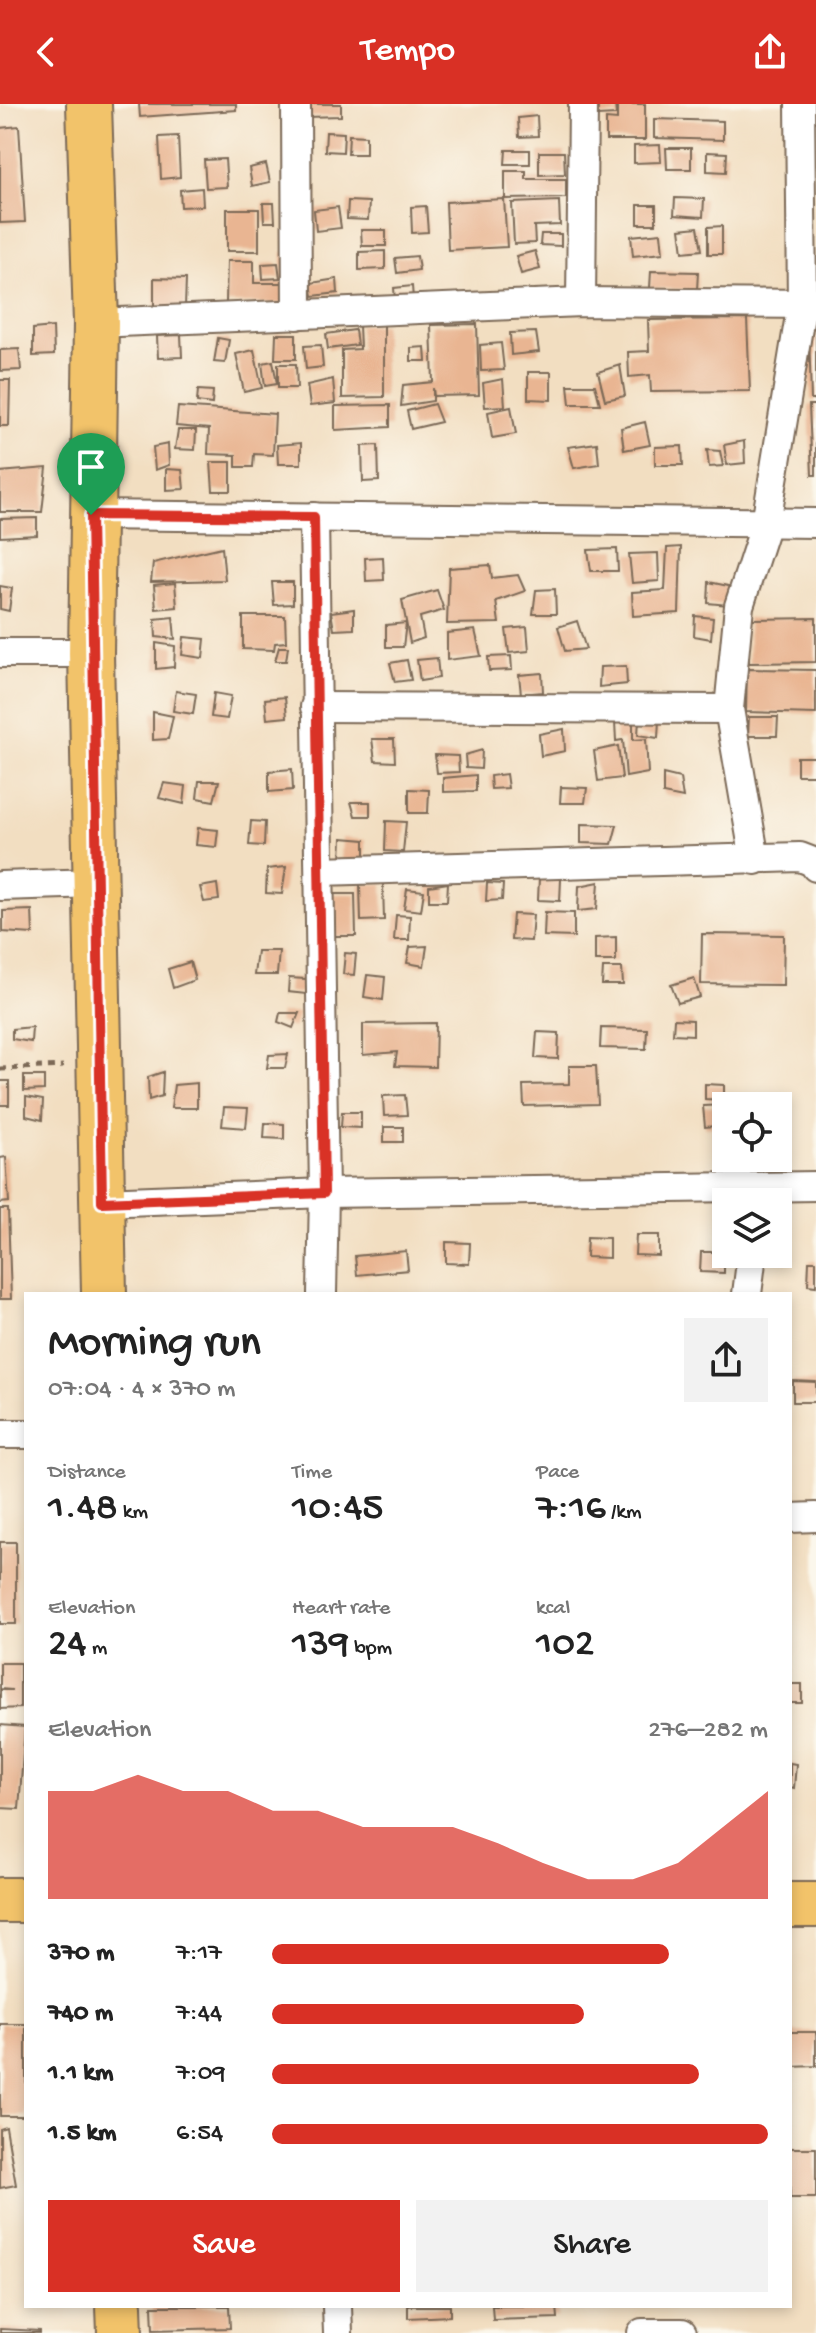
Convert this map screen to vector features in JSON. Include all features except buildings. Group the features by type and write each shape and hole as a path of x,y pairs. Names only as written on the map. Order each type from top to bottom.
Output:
{"main road":[{"path":"89,104 96,323 91,653 104,1292"},
{"path":"0,1900 24,1900"},
{"path":"792,1905 816,1905"},
{"path":"119,2308 120,2333"}],"street":[{"path":"296,104 297,315"},
{"path":"581,302 583,104"},
{"path":"755,860 729,709 739,606 766,523 809,304 800,104"},
{"path":"96,323 581,302 809,304"},
{"path":"91,515 816,523"},
{"path":"314,517 324,1193 322,1292"},
{"path":"0,653 91,653"},
{"path":"315,707 729,709"},
{"path":"320,871 800,857 813,862 816,867"},
{"path":"0,886 97,883"},
{"path":"792,1189 816,1186"},
{"path":"102,1202 324,1193 712,1193"},
{"path":"747,1292 750,1268"},
{"path":"0,1434 24,1434"},
{"path":"792,1518 816,1517"},
{"path":"337,2308 338,2333"},
{"path":"662,2333 663,2308"},
{"path":"642,2333 682,2333"}],"path":[{"path":"0,1069 100,1065"}],"route":[{"path":"91,515 314,517 324,1193 102,1202 91,515"}]}
